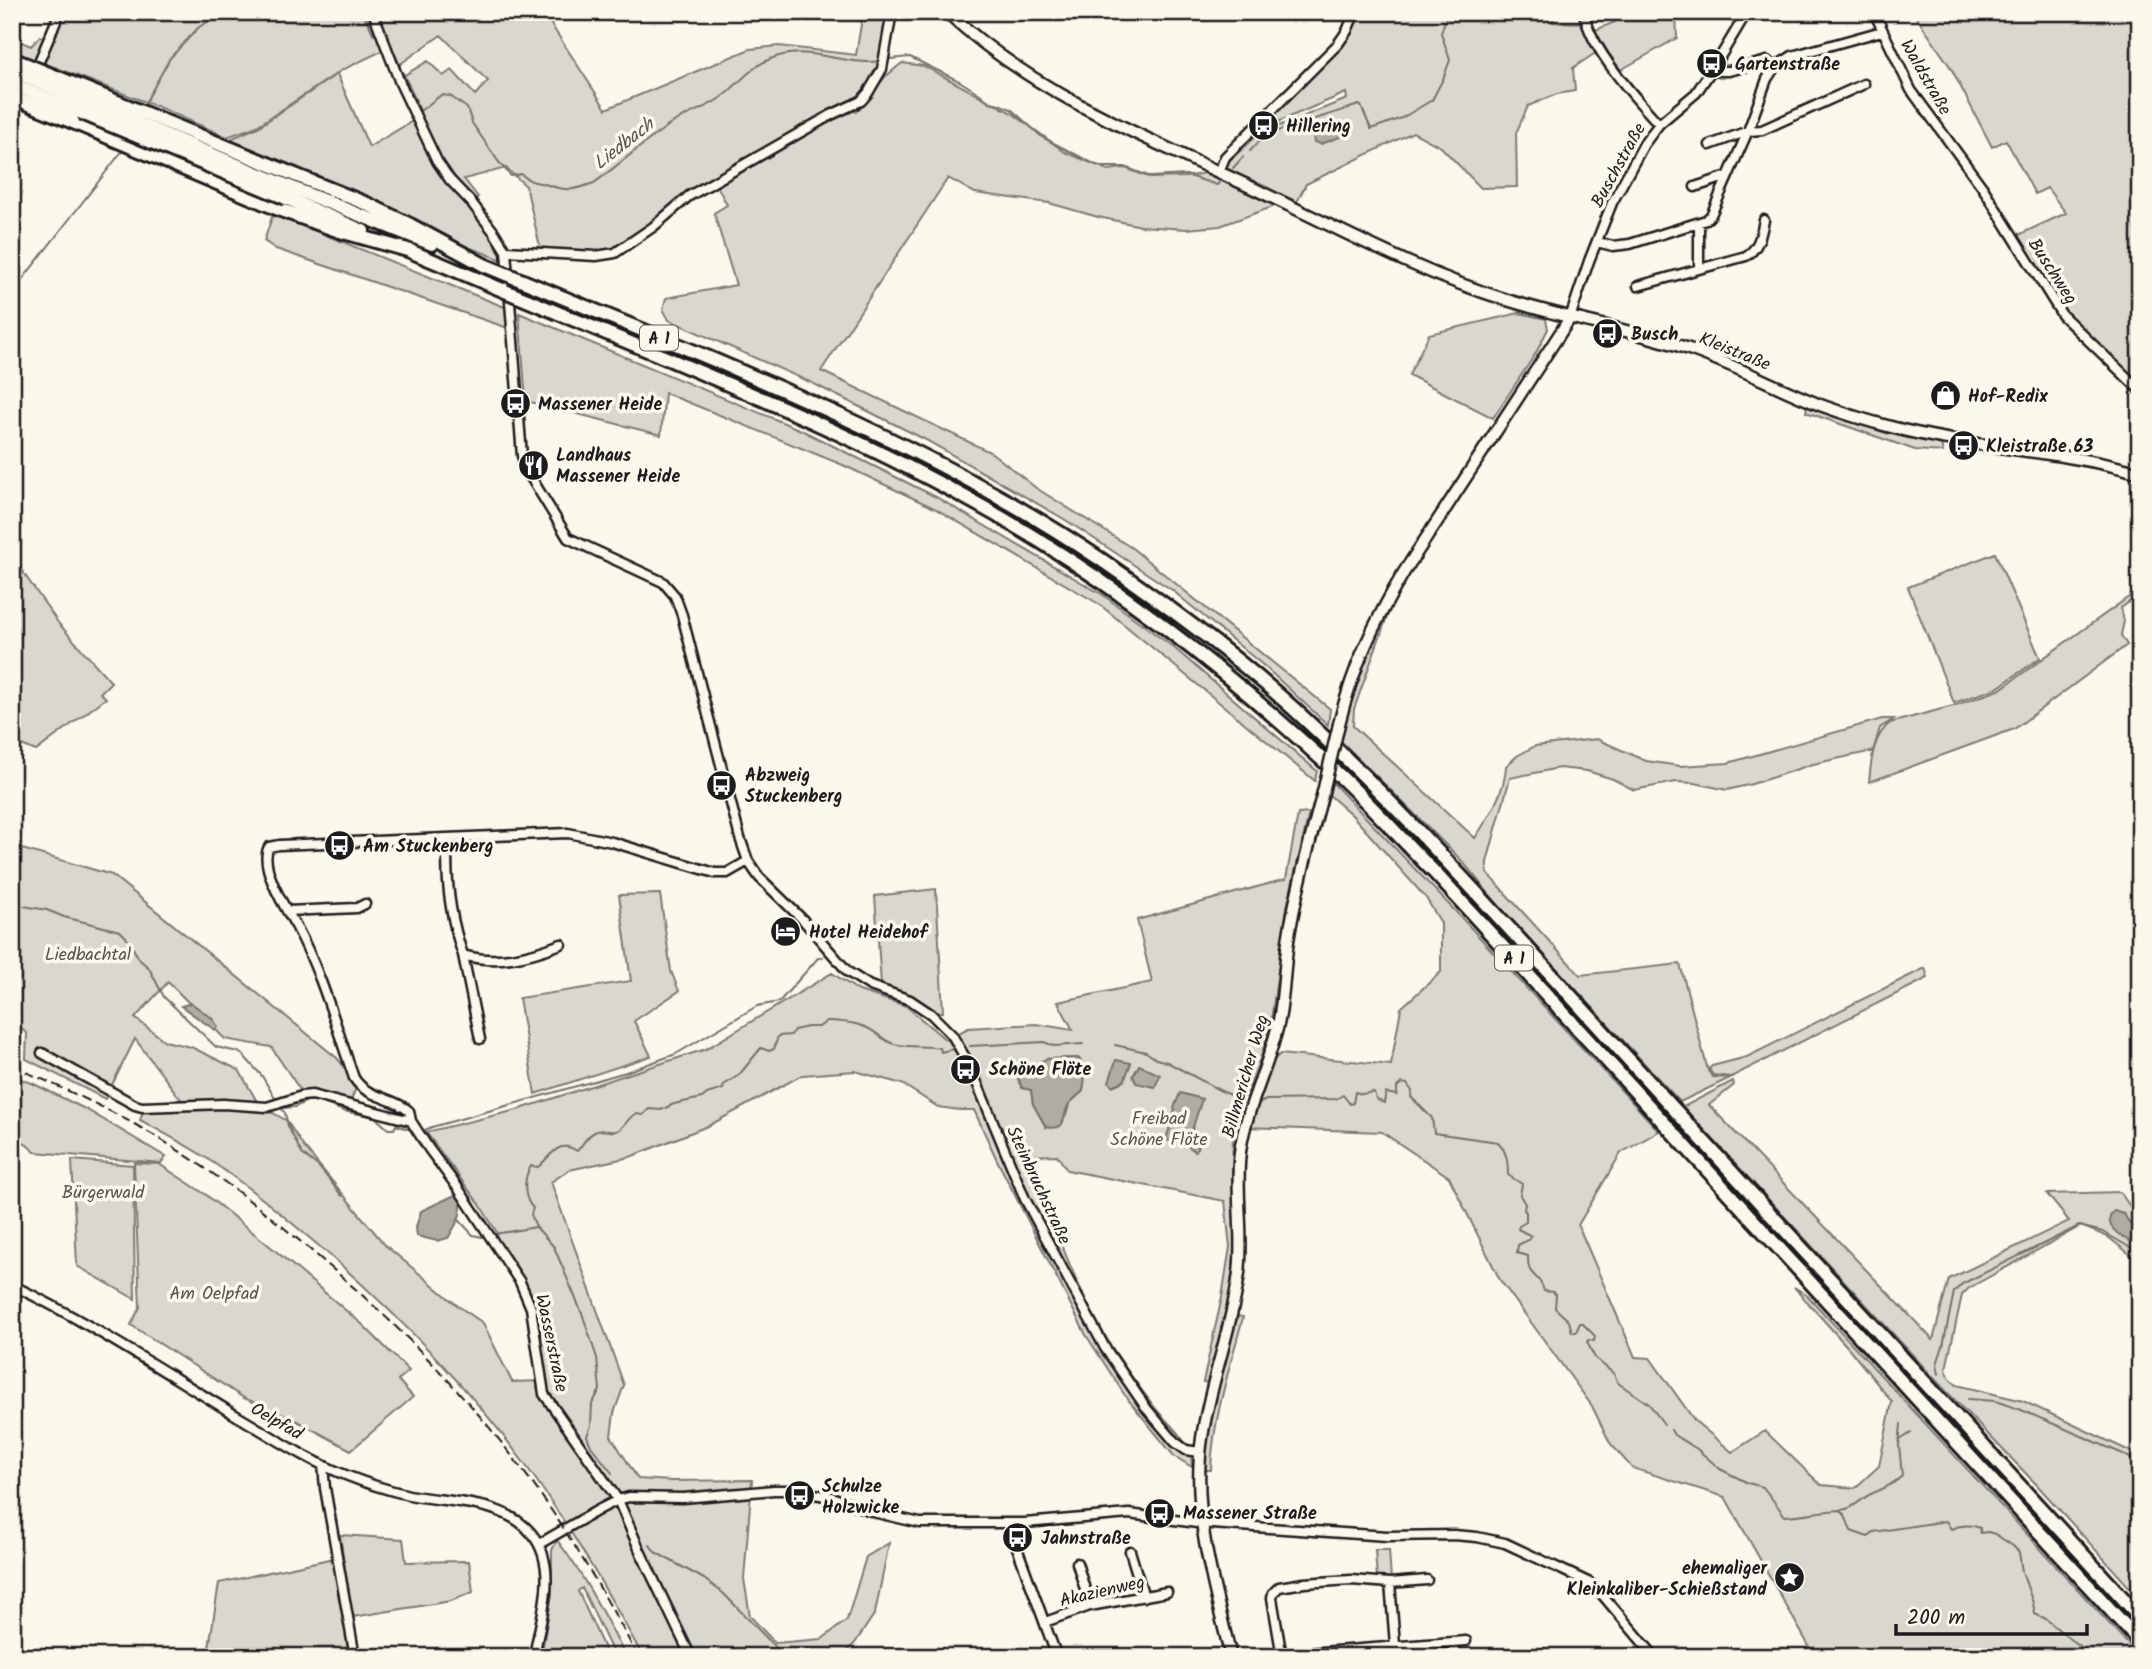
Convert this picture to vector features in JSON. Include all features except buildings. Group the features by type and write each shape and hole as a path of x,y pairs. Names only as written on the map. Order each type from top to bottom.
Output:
{"highway":[{"path":"12,59 17,80"},
{"path":"17,80 288,192"},
{"path":"17,80 288,192"},
{"name":"A 1","path":"288,192 411,251 780,407 925,475 1039,540 1088,572 1228,676 1342,778 1435,873 2140,1642"},
{"name":"A 1","path":"288,192 367,204 484,265 795,394 932,460 1048,526 1097,558 1237,660 1293,708 1449,863 2140,1617"}],"main road":[{"path":"947,12 1003,58 1060,94 1440,275 1503,299 1570,318"},
{"name":"Kleistraße","path":"1570,318 1689,349 1824,406 1892,427 1927,435 2085,459 2140,473"},
{"name":"Billmericher Weg","path":"1231,1657 1202,1523 1200,1452 1239,1279 1242,1246 1238,1197 1240,1151 1279,1020 1288,942 1339,724 1362,650 1381,611 1570,318"}],"street":[{"path":"12,117 29,86 60,12"},
{"path":"373,12 400,83 437,162 495,232 506,251 524,464 568,538 663,582 675,596 748,861 722,874 695,869 639,850 577,834 272,846 267,849 266,862 272,881 320,978 354,1078 363,1088 381,1099 406,1108 411,1119"},
{"path":"506,251 596,256 615,253 653,227 689,195 860,101 882,69 892,12"},
{"path":"1219,172 1225,157 1338,44 1355,12"},
{"path":"1584,12 1586,22 1602,52 1625,87 1659,124"},
{"name":"Buschstraße","path":"1570,318 1619,190 1648,137 1659,124 1690,99 1712,71 1746,12"},
{"name":"Waldstraße","path":"1874,12 1911,90 1958,155"},
{"path":"1597,242 1613,246 1630,244 1699,223 1711,215 1748,131 1767,79 1776,67 1792,56 1882,31"},
{"path":"1712,71 1728,71 1767,61 1776,67"},
{"path":"1710,145 1748,131 1762,130 1864,84"},
{"name":"Buschweg","path":"1958,155 1983,188 2062,315 2140,390"},
{"path":"1695,187 1728,176"},
{"path":"1637,286 1746,256 1752,252 1761,234 1764,220"},
{"path":"1699,223 1699,269"},
{"path":"448,838 446,869 450,903 480,1039"},
{"name":"Steinbruchstraße","path":"748,861 759,877 789,905 855,979 910,1000 931,1014 952,1035 970,1066 1025,1199 1105,1348 1147,1409 1175,1442 1186,1450 1200,1452"},
{"path":"287,911 357,908 365,904"},
{"path":"463,955 495,960 538,953 561,944"},
{"path":"42,1053 142,1107 223,1104 274,1106 302,1096 316,1096 411,1119"},
{"name":"Wasserstraße","path":"411,1119 520,1282 531,1308 544,1394 618,1500 691,1657"},
{"name":"Oelpfad","path":"12,1285 323,1465 388,1489 500,1510 526,1527 540,1544"},
{"path":"323,1465 355,1657"},
{"path":"534,1657 547,1582 540,1544 618,1500 639,1496 682,1498 792,1490 831,1497 877,1513 919,1523 1008,1523 1125,1514 1202,1523 1387,1536 1477,1537 1505,1544 1590,1583 1600,1591 1655,1657"},
{"path":"1008,1523 1058,1657"},
{"path":"1130,1550 1144,1597"},
{"path":"1077,1563 1090,1606"},
{"path":"1427,1580 1390,1583 1329,1581 1276,1588 1272,1598 1282,1656 1465,1641"},
{"path":"1390,1583 1396,1657"},
{"name":"Akazienweg","path":"1045,1622 1090,1606 1167,1592"}],"green space":[{"path":"63,12 370,12 384,50 342,70 257,126 227,137 156,106 41,62"},
{"path":"376,12 543,12 606,109 750,49 779,46 856,55 863,12 892,12 885,60 868,93 712,182 626,245 605,253 541,251 526,186 506,168 464,179 478,197 473,201 445,171 400,78 428,61 443,76 452,70 475,95 488,81 441,35 396,67"},
{"path":"1358,12 1553,12 1553,22 1585,23 1600,50 1573,68 1575,91 1557,94 1528,106 1516,133 1517,187 1481,188 1441,147 1413,132 1306,184 1297,202 1226,168 1227,163 1259,134 1347,99 1346,93 1268,126 1264,122 1345,41"},
{"path":"1612,12 1676,12 1677,38 1617,72 1593,31 1615,22"},
{"path":"1913,12 2140,12 2140,387 2063,315 2014,237 2066,213 2047,188 2035,194 2006,140 1992,147 1951,68"},
{"path":"40,36 45,39 36,61 12,52 12,38 31,46"},
{"path":"902,63 924,66 1012,113 1065,152 1108,170 1125,168 1151,178 1186,177 1205,173 1275,206 1220,226 1186,229 1141,226 1049,203 975,193 948,178 821,371 992,453 1036,488 1132,548 1330,709 1328,725 1264,666 1172,590 1064,519 926,440 812,383 669,320 663,309 666,298 736,285 714,213 727,205 716,184 851,109 856,112 885,77"},
{"path":"337,74 369,147 416,119 435,162 498,241 505,261 450,240 412,220 228,140 258,127"},
{"path":"273,214 507,308 508,328 276,249 264,241"},
{"path":"519,313 801,430 936,497 1103,595 1173,647 1317,771 1315,781 1099,604 934,508 843,465 665,393 661,435 526,401"},
{"path":"1519,313 1546,319 1548,329 1536,353 1493,418 1409,375 1429,334"},
{"path":"1807,406 1886,433 1941,444 1943,452 1915,450 1806,412"},
{"path":"12,542 20,568 59,624 111,682 100,693 106,698 36,751 12,741"},
{"path":"1995,553 2040,658 1997,688 1954,703 1908,587"},
{"path":"2140,589 2140,594 2121,608 2124,621 2121,635 2127,645 2014,729 1869,782 1876,742 1890,723 1999,690"},
{"path":"1383,612 1388,614 1354,709 1353,726 1475,838 1499,795 1506,766 1535,746 1597,739 1646,761 1680,766 1728,763 1882,719 1894,719 1880,728 1873,751 1813,764 1727,790 1676,782 1634,790 1613,779 1587,771 1559,768 1510,778 1487,862 1487,873 1580,975 1680,964 1708,1071 1713,1077 1730,1078 1680,1102 1499,906 1462,861 1340,740 1349,699"},
{"path":"1332,782 1659,1131 1621,1153 1578,1225 1635,1357 1650,1358 1695,1421 1732,1452 1765,1431 1821,1485 1855,1488 1879,1466 1892,1402 1794,1287 1807,1295 2140,1657 1811,1657 1814,1655 1725,1497 1632,1468 1610,1443 1592,1406 1500,1280 1449,1177 1382,1132 1245,1127 1266,1067 1280,1054 1391,1065 1401,1008 1441,972 1441,923 1426,898 1352,815 1329,795"},
{"path":"1309,813 1287,907 1272,1014 1262,1054 1233,1137 1232,1178 1236,1246 1229,1298 1208,1383 1203,1382 1230,1247 1225,1201 1067,1170 1057,1155 1026,1156 1070,1266 1096,1320 1127,1370 1184,1441 1192,1467 1174,1456 1126,1397 1086,1335 974,1110 938,1107 902,1084 855,1071 802,1075 710,1125 630,1157 569,1170 551,1182 624,1385 614,1413 611,1436 638,1479 752,1480 744,1579 750,1616 775,1643 822,1639 847,1620 866,1557 889,1543 875,1613 855,1643 841,1657 697,1657 693,1650 681,1657 643,1657 587,1558 541,1486 479,1406 430,1352 352,1275 264,1200 200,1154 140,1120 143,1112 188,1109 135,1039 105,1099 26,1059 27,1033 12,1023 12,846 112,875 337,1058 354,1078 352,1081 356,1088 351,1100 303,1094 271,1047 225,1039 168,982 135,1018 165,1041 191,1047 239,1070 263,1112 273,1113 287,1121 303,1146 385,1245 458,1306 483,1323 512,1382 543,1381 539,1327 529,1288 494,1236 498,1234 480,1205 426,1132 517,1110 706,1049 832,973 859,991 906,1006 946,1040 968,1028 1036,1024 1073,1030 1058,1002 1152,982 1137,920 1286,879 1298,814","holes":["1078,1058 1084,1073 1083,1091 1070,1103 1066,1115 1046,1127 1033,1104 1031,1090 1022,1088 1016,1074 1046,1059"]},
{"path":"936,889 943,1012 935,1012 908,995 881,985 875,896"},
{"path":"660,894 671,971 679,991 634,1021 651,1056 535,1094 519,998 631,981 619,895"},
{"path":"1925,968 1928,978 1731,1077 1713,1075 1709,1069 1747,1057"},
{"path":"12,1076 87,1110 166,1157 161,1163 35,1152 12,1132"},
{"path":"1733,1081 1734,1085 1709,1105 1933,1340 1949,1279 2069,1221 2047,1194 2120,1192 2140,1221 2140,1262 2108,1237 2081,1226 1969,1288 1962,1295 1946,1369 1950,1379 1957,1385 2023,1401 2140,1456 2140,1599 2038,1486 1947,1392 1683,1107"},
{"name":"Bürgerwald","path":"72,1160 133,1165 135,1299 77,1266"},
{"name":"Am Oelpfad","path":"134,1163 159,1164 205,1194 271,1247 363,1325 409,1371 398,1380 413,1397 351,1450 295,1420 244,1398 131,1325 140,1307"},
{"path":"1235,1316 1243,1317 1219,1412 1211,1470 1204,1470 1211,1411"},
{"path":"340,1535 403,1539 406,1562 469,1561 473,1592 451,1601 352,1617"},
{"path":"557,1540 585,1582 626,1657 615,1657 582,1588 578,1591 608,1657 541,1657 552,1594 552,1550"},
{"path":"1375,1550 1389,1550 1391,1580 1377,1578"},
{"path":"334,1558 352,1657 198,1657 197,1650 209,1648 219,1583"}],"shaded area":[{"path":"1342,123 1349,126 1348,134 1321,144 1314,142 1313,136 1316,133"},
{"path":"191,1003 212,1018 218,1027 215,1030 181,1006"},
{"path":"1078,1058 1084,1069 1083,1091 1070,1103 1062,1125 1046,1127 1033,1104 1031,1090 1022,1088 1016,1071 1046,1059"},
{"path":"1116,1060 1131,1063 1124,1081 1112,1086 1109,1082"},
{"path":"1139,1065 1160,1075 1155,1087 1136,1083 1133,1076"},
{"path":"1180,1093 1202,1099 1192,1130 1203,1139 1195,1151 1186,1145 1166,1140"},
{"path":"457,1194 461,1211 448,1238 437,1241 417,1236 416,1227 421,1211"},
{"path":"2114,1211 2124,1214 2130,1224 2140,1231 2140,1245 2128,1240 2112,1227 2110,1217"}],"waterway":[{"name":"Liedbach","path":"143,107 170,58 199,27 224,12"},
{"name":"Liedbach","path":"363,12 374,35"},
{"name":"Liedbach","path":"1250,151 1265,135 1359,105 1371,129 1402,118 1432,100 1450,60 1441,33 1448,12"},
{"name":"Liedbach","path":"385,31 400,66"},
{"name":"Liedbach","path":"418,106 420,111 441,95 450,96 467,108 472,123 511,176 521,174 534,182 571,189 594,183 661,131 717,100 750,71 773,58 795,53 856,61 879,61"},
{"name":"Liedbach","path":"890,59 910,57 961,82 989,102 1011,109 1042,137 1096,165 1125,167 1151,177 1186,175 1217,185 1219,183"},
{"name":"Liedbach","path":"403,73 416,101"},
{"name":"Liedbach","path":"12,293 123,150"},
{"name":"Liedbach","path":"1233,168 1243,157"},
{"path":"12,904 47,910 120,931 140,960 149,968 164,997 216,1047 243,1055 262,1076 276,1100"},
{"path":"823,957 818,958 779,1002 757,1006 676,1054 626,1072 423,1131 495,1234 536,1227 531,1214 533,1208 527,1199 525,1188 531,1166 538,1167 560,1148 577,1151 594,1132 619,1130 635,1114 643,1115 649,1109 661,1110 723,1089 724,1085 739,1075 761,1048 769,1051 774,1049 778,1036 791,1035 794,1030 819,1027 827,1021 844,1022 865,1027 894,1044 940,1048 941,1052 953,1049 957,1054"},
{"path":"970,1046 1044,1042 1054,1046 1083,1044"},
{"path":"1115,1045 1146,1052 1244,1100"},
{"path":"1260,1103 1266,1100 1336,1099 1343,1095 1350,1104 1353,1103 1355,1092 1374,1092 1376,1099 1384,1103 1386,1093 1397,1095 1397,1087 1402,1083 1407,1084 1412,1091 1411,1097 1432,1118 1434,1133 1498,1142 1506,1157 1508,1175 1522,1184 1520,1195 1525,1204 1526,1222 1518,1229 1531,1236 1518,1245 1517,1253 1528,1256 1530,1270 1544,1291 1556,1295 1555,1308 1569,1321 1572,1332 1576,1332 1582,1323 1595,1336 1594,1341 1587,1342 1595,1358 1614,1374 1618,1383 1649,1404 1664,1424"},
{"path":"281,1108 295,1107 307,1101 319,1101 343,1111 375,1117 388,1129 394,1129 396,1125 411,1130"},
{"path":"281,1108 302,1154 318,1166 342,1196"},
{"path":"459,1220 473,1235 482,1237"},
{"path":"1939,1374 1937,1364 1954,1292 1962,1284 2079,1226 2103,1232 2140,1253"},
{"path":"537,1228 554,1247 583,1316 597,1358 600,1390 592,1404 591,1425 587,1436 591,1446 612,1473"},
{"path":"1968,1399 1995,1401 2019,1409 2121,1453 2140,1464"},
{"path":"1840,1510 1853,1506 1902,1476 1899,1445 1901,1424"},
{"path":"1671,1430 1720,1469 1748,1483 1763,1487 1785,1516 1840,1510 1845,1515 1851,1531 1868,1537 1873,1532 1946,1521 1951,1529 1973,1526 1980,1528 1980,1533 1995,1534 2019,1552 2035,1614 2046,1619 2096,1657"},
{"path":"1900,1440 1911,1433"},
{"path":"650,1545 655,1552 704,1579 723,1593 785,1657"}],"railway":[{"path":"12,1066 106,1109 185,1154 276,1222 374,1306 476,1411 521,1468 583,1560 638,1657"}],"place":[{"name":"Gartenstraße","path":"1712,64"},
{"name":"Hillering","path":"1263,126"},
{"name":"Busch","path":"1608,334"},
{"name":"Hof-Redix","path":"1945,396"},
{"name":"Massener Heide","path":"515,404"},
{"name":"Kleistraße 63","path":"1963,446"},
{"name":"Landhaus Massener Heide","path":"533,465"},
{"name":"Abzweig Stuckenberg","path":"722,785"},
{"name":"Am Stuckenberg","path":"340,846"},
{"name":"Hotel Heidehof","path":"786,932"},
{"name":"Schöne Flöte","path":"966,1069"},
{"name":"Schulze Holzwicke","path":"799,1496"},
{"name":"Massener Straße","path":"1160,1513"},
{"name":"Jahnstraße","path":"1018,1538"},
{"name":"ehemaliger Kleinkaliber-Schießstand","path":"1790,1578"}],"park label":[{"name":"Liedbachtal","path":"88,954"},
{"name":"Freibad Schöne Flöte","path":"1159,1128"}]}
